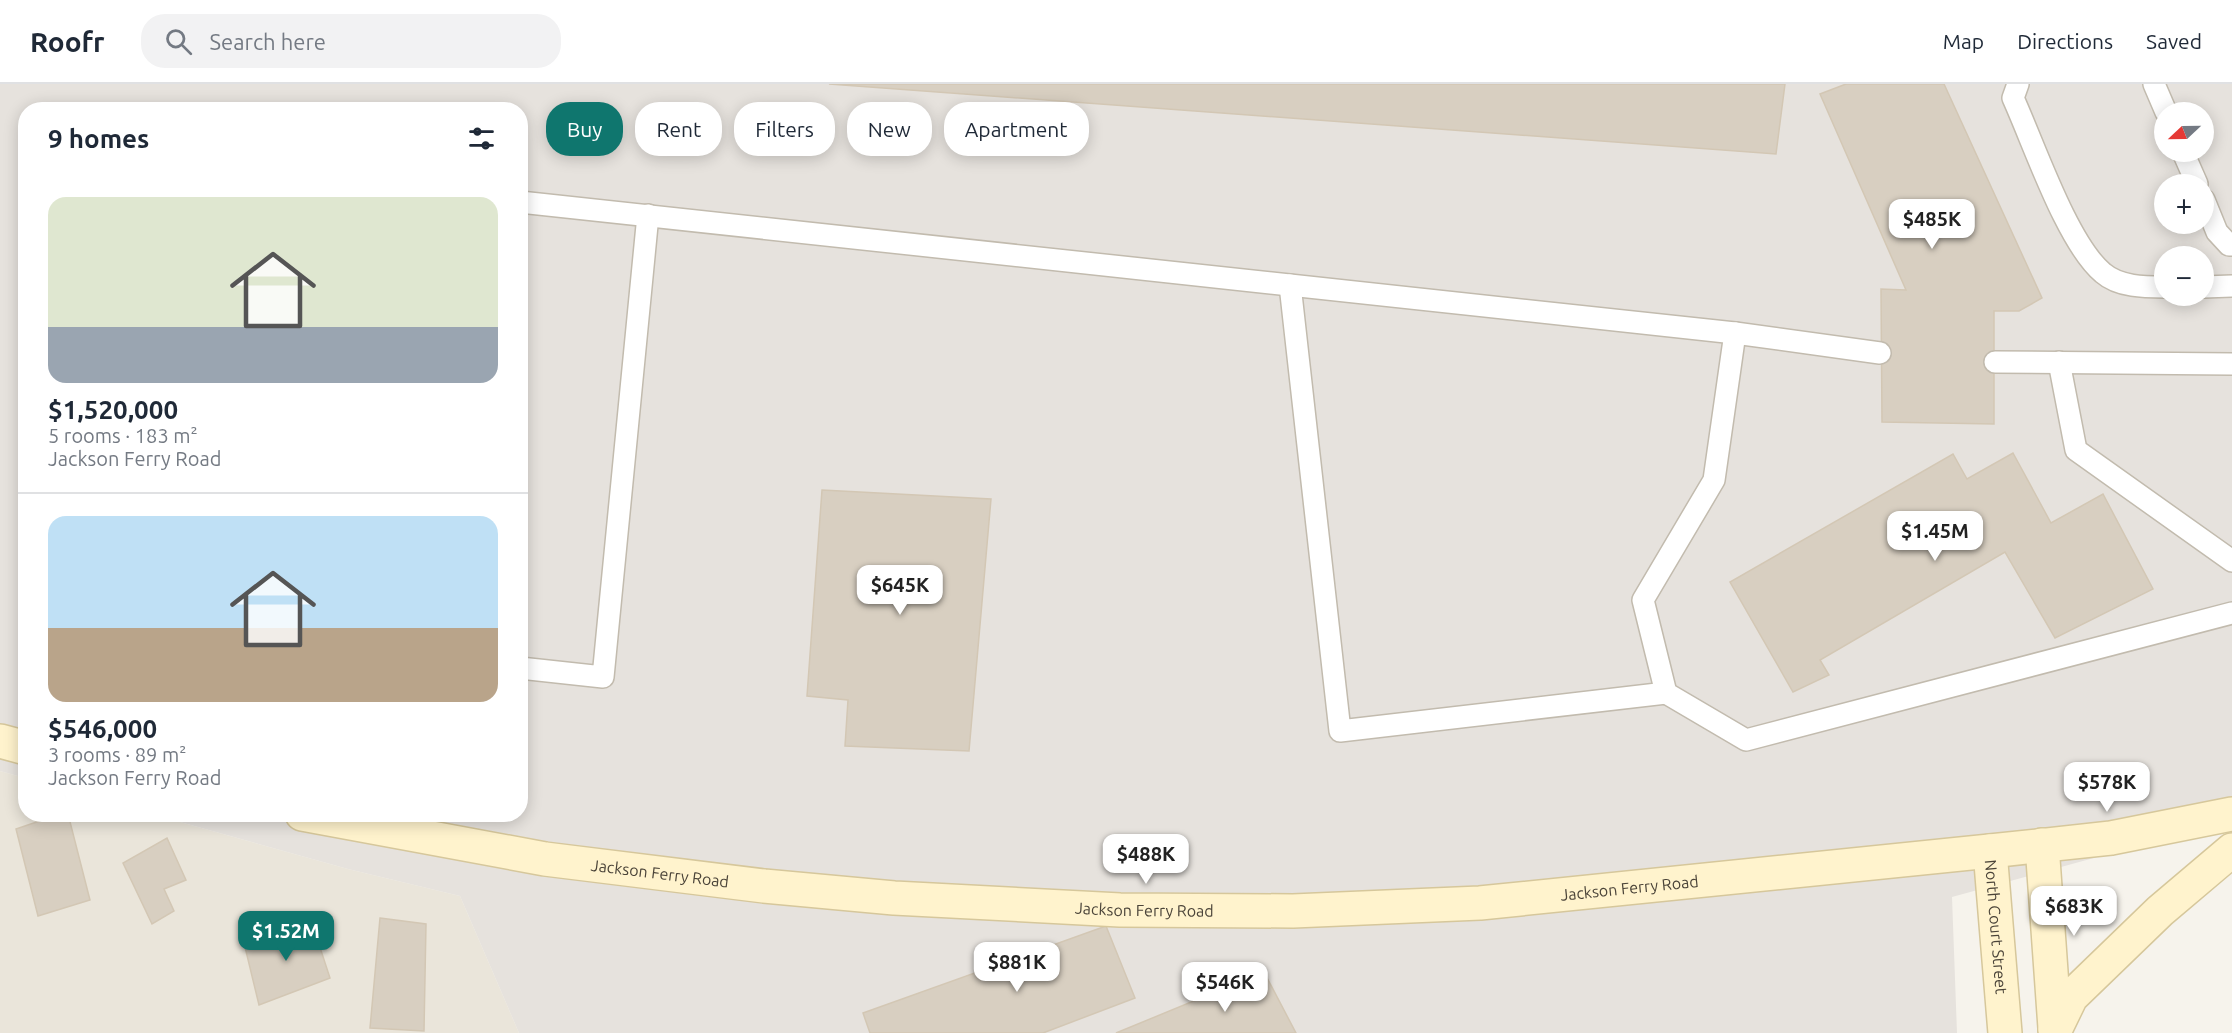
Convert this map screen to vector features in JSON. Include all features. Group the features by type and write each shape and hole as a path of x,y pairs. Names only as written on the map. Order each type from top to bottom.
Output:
{"main road":[{"path":"0,741 18,746"},
{"name":"North Court Street","path":"2005,1033 1990,851 2111,838 2190,825 2232,814"},
{"name":"Jackson Ferry Road","path":"345,822 545,859 764,886 894,898 1120,910 1293,911 1480,903 1990,851"},
{"path":"2042,845 2055,1031"},
{"path":"2055,1031 2071,997 2160,911 2232,850"}],"lane":[{"path":"2018,84 2013,98 2079,245 2104,274 2138,287 2154,287"},
{"path":"2154,84 2162,102"},
{"path":"528,203 1735,333 1880,353"},
{"path":"528,669 603,677 648,215"},
{"path":"2214,225 2217,232 2229,245 2232,245"},
{"path":"1290,285 1340,731 1666,693 1746,740 2232,614"},
{"path":"2214,286 2232,286"},
{"path":"1666,693 1643,600 1714,480 1735,333"},
{"path":"1995,362 2232,364"},
{"path":"2059,362 2076,450 2232,561"}],"shaded area":[{"path":"0,84 2232,84 2232,820 1952,897 1957,1033 519,1033 460,896 348,869 180,822 528,822 528,102 18,102 18,776 0,771"},
{"path":"0,771 18,776 18,822 180,822 348,869 460,896 519,1033 0,1033"}],"building":[{"path":"829,84 1785,84 1776,154"},
{"path":"1846,84 1944,84 2042,298 2019,311 1994,311 1994,424 1882,422 1881,289 1906,290 1820,94"},
{"path":"2013,453 2051,523 2103,494 2153,589 2055,638 2005,552 1820,660 1829,675 1793,692 1730,582 1953,454 1967,479"},
{"path":"822,490 991,499 969,751 845,746 848,700 807,696"},
{"path":"37,822 70,822 90,900 38,916 16,829"},
{"path":"167,838 186,880 164,889 174,911 152,924 123,863"},
{"path":"380,918 426,924 424,1031 370,1028"},
{"path":"311,920 330,978 259,1005 244,943"},
{"path":"1106,926 1135,998 1043,1033 870,1033 863,1013"},
{"path":"1264,972 1296,1033 1116,1033"}]}
